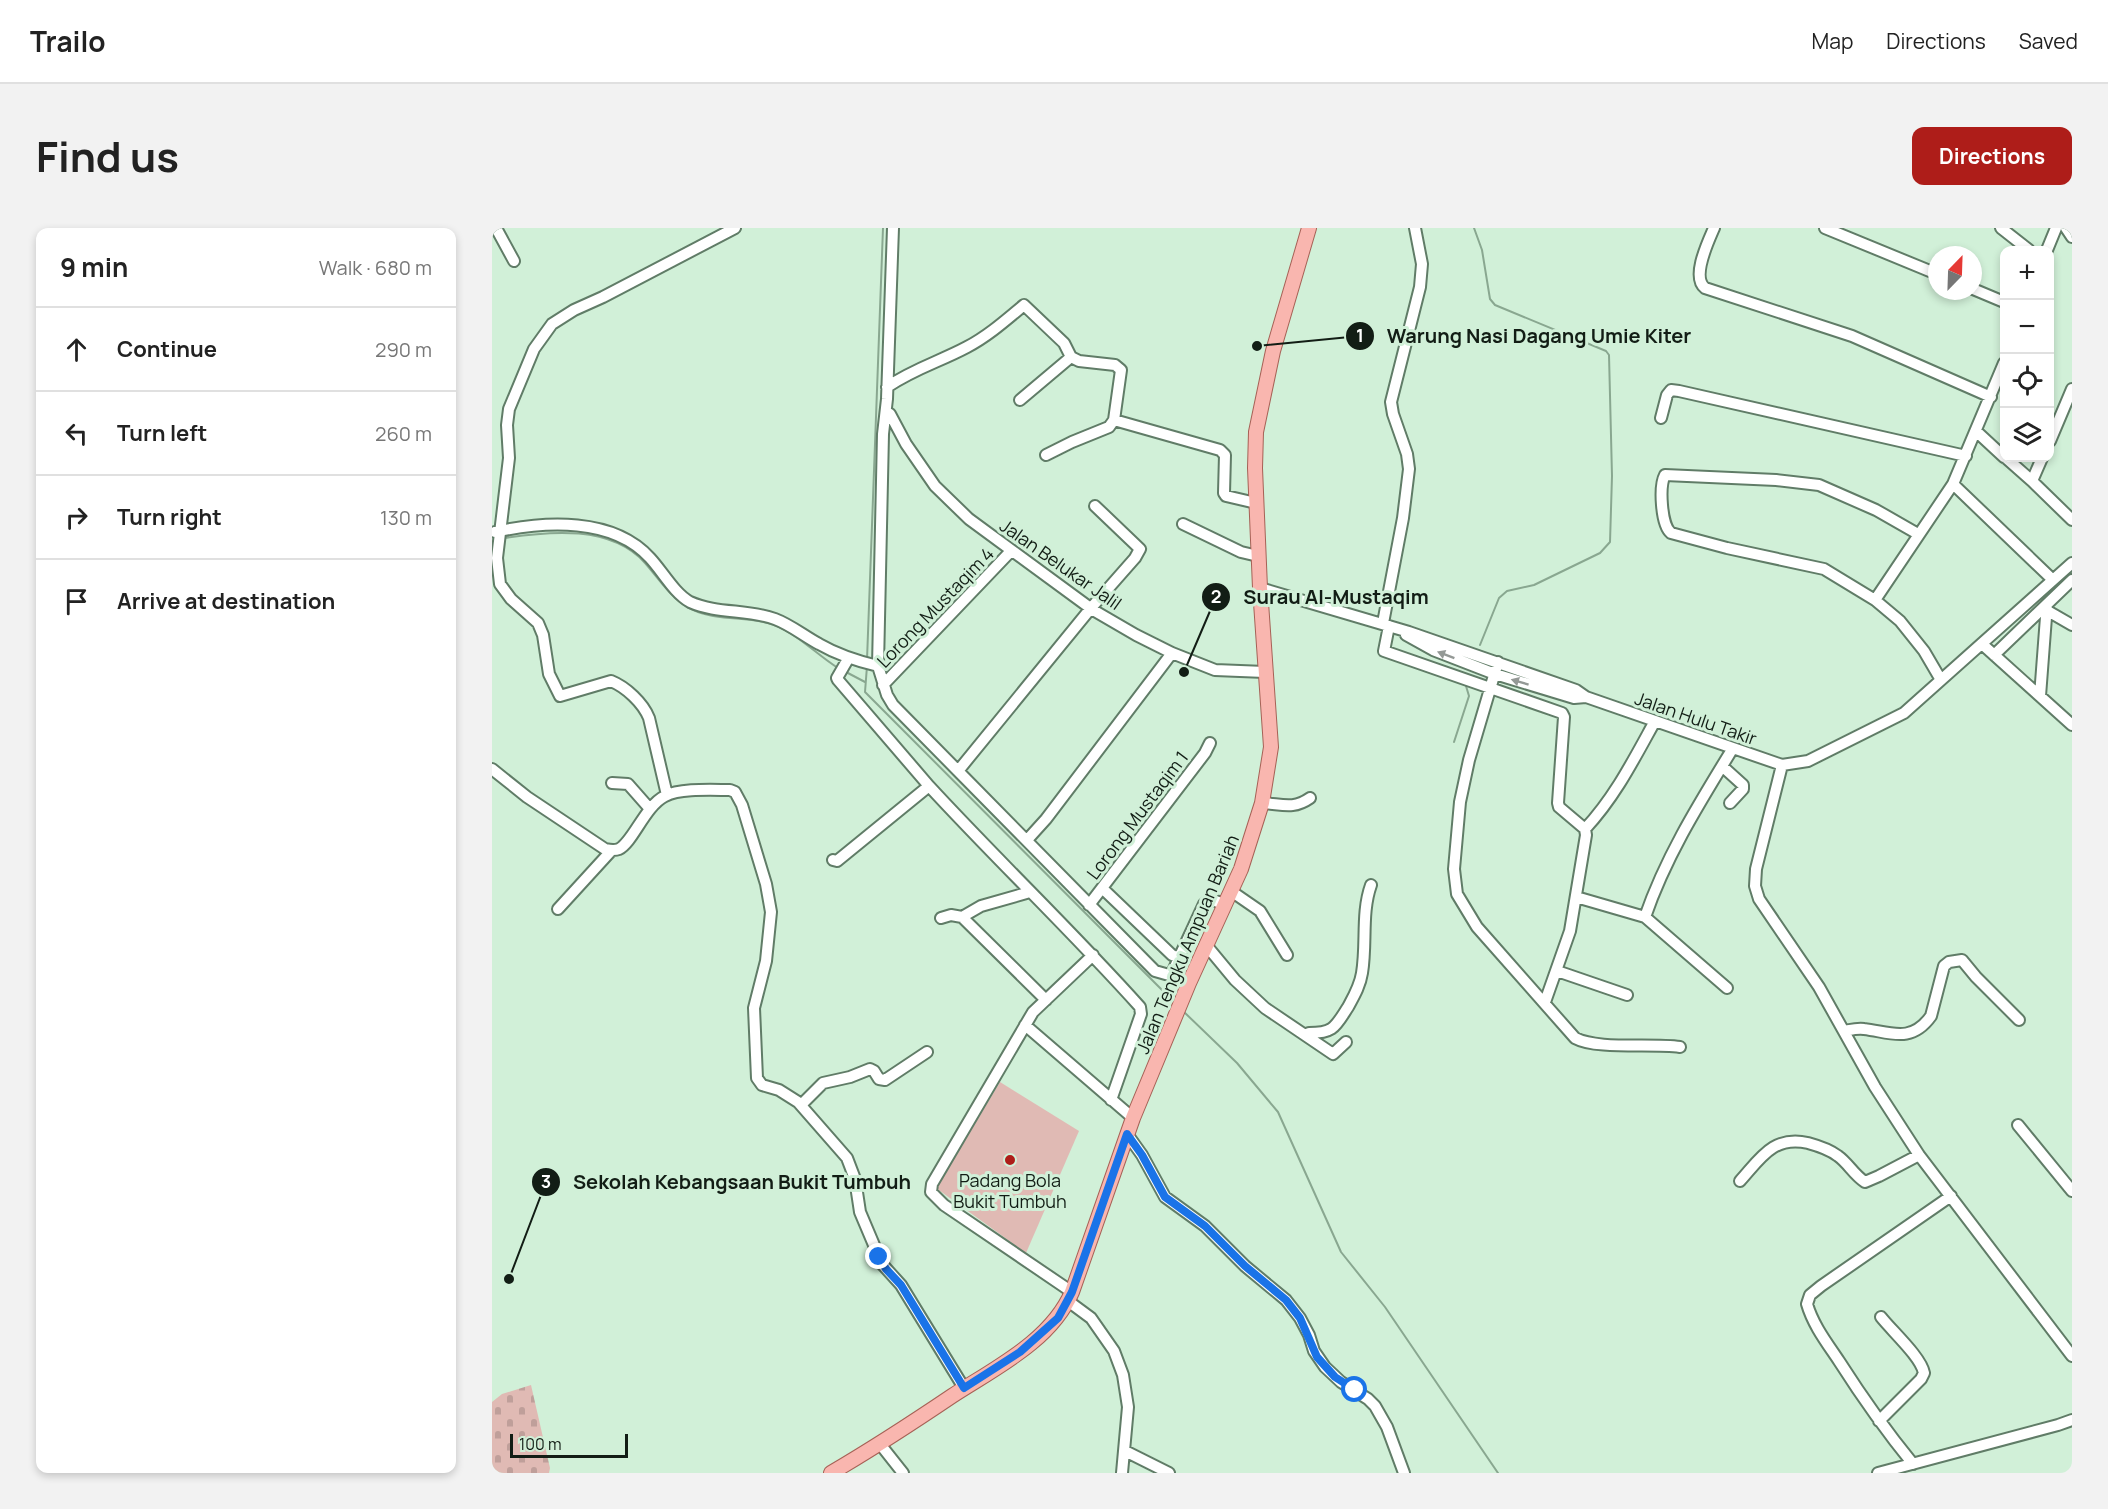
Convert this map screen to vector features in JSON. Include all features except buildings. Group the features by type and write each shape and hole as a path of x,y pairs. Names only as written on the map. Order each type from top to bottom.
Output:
{"main road":[{"name":"Jalan Tengku Ampuan Bariah","path":"831,1473 880,1444 1020,1352 1058,1318 1070,1297 1127,1134 1168,1032 1241,869 1262,803 1271,747 1258,556 1255,452 1258,414 1273,351 1309,228"}],"street":[{"path":"496,228 514,261"},
{"path":"667,795 649,718 643,706 618,683 611,681 560,696 549,674 543,635 538,623 511,599 500,584 497,531 510,458 507,416 534,349 552,324 574,310 735,228"},
{"path":"893,228 876,665 887,695 897,710 1155,971 1168,975 1173,971 1204,904 1215,900 1225,905"},
{"path":"1415,228 1422,264 1420,287 1392,402 1393,414 1407,454 1409,469 1384,651 1562,713 1564,717 1558,803 1559,807 1585,829 1586,835 1570,931 1545,1002"},
{"path":"1714,228 1699,276 1701,284 1706,288 1852,336 1992,397"},
{"path":"1825,228 1928,270"},
{"path":"2001,228 2024,246"},
{"path":"2049,246 2056,228"},
{"path":"2066,228 2072,237"},
{"path":"1982,293 2000,300"},
{"path":"887,387 908,373 966,348 986,336 1024,305 1064,343 1071,357 1079,361 1114,365 1121,370 1114,420 1109,427 1046,455"},
{"path":"1020,400 1071,357"},
{"path":"1875,600 1953,484 2000,374"},
{"path":"2054,430 2072,389"},
{"path":"1661,418 1667,395 1671,390 1966,456"},
{"name":"Jalan Belukar Jalil","path":"885,412 890,414 906,444 935,486 969,519 1011,552 1091,608 1136,635 1172,653 1215,670 1265,672"},
{"path":"1114,420 1220,450 1226,455 1226,496 1256,503"},
{"path":"1977,432 2000,453"},
{"path":"2011,462 2072,520"},
{"path":"2032,481 2040,462"},
{"path":"1918,534 1876,510 1819,485 1776,480 1665,475 1661,486 1665,528 1671,533 1824,569 1875,600 1900,621 1924,651 1941,680"},
{"path":"1953,484 2053,580"},
{"path":"958,771 1091,608 1135,558 1140,549 1095,506"},
{"path":"497,531 562,524 622,537 642,550 689,601 704,607 776,619 847,661 876,665"},
{"path":"1183,524 1241,552 1258,556"},
{"name":"Lorong Mustaqim 4","path":"883,685 1011,552"},
{"path":"2072,562 1904,713 1808,761 1782,765 1756,869 1755,886 1759,899 1819,987 1875,1087 1919,1155 2072,1356"},
{"path":"1994,655 2072,580"},
{"name":"Jalan Hulu Takir","path":"1260,588 1386,625 1498,662 1576,690 1586,697 1782,765"},
{"path":"2046,607 2072,625"},
{"path":"2040,696 2046,607"},
{"path":"1401,631 1433,650 1495,674 1574,698 1586,697"},
{"path":"1982,644 2072,725"},
{"path":"1027,840 1046,819 1172,653"},
{"path":"847,661 838,675 838,680 848,693 929,786 1140,1007 1141,1014 1111,1100"},
{"path":"1498,662 1460,802 1454,869 1457,894 1477,927 1545,1002 1569,1033 1590,1044 1660,1044 1680,1047"},
{"path":"1585,829 1624,778 1655,721"},
{"name":"Lorong Mustaqim 1","path":"1089,905 1205,753 1210,742"},
{"path":"1646,916 1660,878 1689,820 1733,748"},
{"path":"1722,766 1743,785 1743,789 1730,803"},
{"path":"492,769 562,822 605,849 611,850 623,846 650,809 667,795 693,791 730,790 735,792 742,805 766,884 771,912 766,961 754,1008 755,1074 762,1085 779,1090 801,1105 847,1158 855,1179 860,1212 882,1264 901,1285 964,1388"},
{"path":"612,783 628,784 650,809"},
{"path":"833,860 837,861 929,786"},
{"path":"1262,803 1292,807 1311,798"},
{"path":"558,909 611,850"},
{"path":"1307,1036 1309,1033 1326,1033 1332,1029 1356,994 1362,974 1366,900 1371,885"},
{"path":"1102,888 1172,955 1179,957"},
{"path":"1231,891 1260,911 1287,955"},
{"path":"962,917 981,906 1030,892"},
{"path":"1576,897 1646,916 1727,988"},
{"path":"941,918 951,915 962,917 1046,1000"},
{"path":"1206,945 1235,980 1259,1002 1307,1036 1333,1054 1346,1042"},
{"path":"1093,956 1033,1012 932,1184 931,1192 944,1205 1070,1297 1091,1318 1114,1351 1123,1375 1128,1407 1122,1473"},
{"path":"1844,1031 1861,1028 1897,1035 1916,1030 1931,1016 1944,966 1949,962 1962,960 2019,1020"},
{"path":"1557,971 1627,995"},
{"path":"1025,1025 1133,1118"},
{"path":"801,1105 823,1083 850,1077 870,1069 879,1079 885,1080 927,1052"},
{"path":"2018,1125 2072,1191"},
{"path":"1127,1134 1142,1155 1165,1197 1205,1226 1245,1266 1286,1300 1300,1318 1321,1362 1335,1377 1375,1406 1388,1427 1404,1473"},
{"path":"1740,1181 1771,1148 1785,1142 1802,1142 1830,1150 1865,1182 1919,1155"},
{"path":"1913,1464 1879,1421 1815,1324 1807,1304 1810,1295 1821,1286 1951,1196"},
{"path":"1879,1421 1921,1379 1924,1373 1917,1359 1881,1317"},
{"path":"1878,1473 2072,1420"},
{"path":"880,1444 903,1473"},
{"path":"1125,1451 1169,1473"}],"green space":[{"name":"Padang Bola Bukit Tumbuh","path":"1000,1082 1079,1131 1026,1253 936,1188"},
{"path":"531,1385 550,1468 549,1473 492,1473 492,1402 502,1394"}],"waterway":[{"path":"867,660 883,228"},
{"path":"1474,228 1482,250 1490,299 1495,305 1606,351 1609,355 1612,476 1610,542 1600,553 1534,585 1507,591 1499,598 1480,645"},
{"path":"504,538 560,533 598,537 615,542 631,551 645,563 668,591 689,608 716,617 756,620 774,625 791,634 838,668"},
{"path":"867,666 865,692 1175,1003"},
{"path":"846,672 865,682"},
{"path":"1454,742 1469,696 1466,686"},
{"path":"1183,1011 1237,1063 1278,1112 1341,1252 1385,1307 1498,1473"}],"place":[{"name":"Warung Nasi Dagang Umie Kiter","path":"1257,346"},
{"name":"Surau Al-Mustaqim","path":"1184,672"},
{"name":"Padang Bola Bukit Tumbuh","path":"1010,1160"},
{"name":"Sekolah Kebangsaan Bukit Tumbuh","path":"509,1279"}],"route":[{"path":"879,1257 882,1264 901,1285 964,1388 1020,1352 1058,1318 1072,1292 1127,1134 1142,1155 1165,1197 1205,1226 1245,1266 1294,1308 1317,1357 1335,1377 1355,1390"}]}
